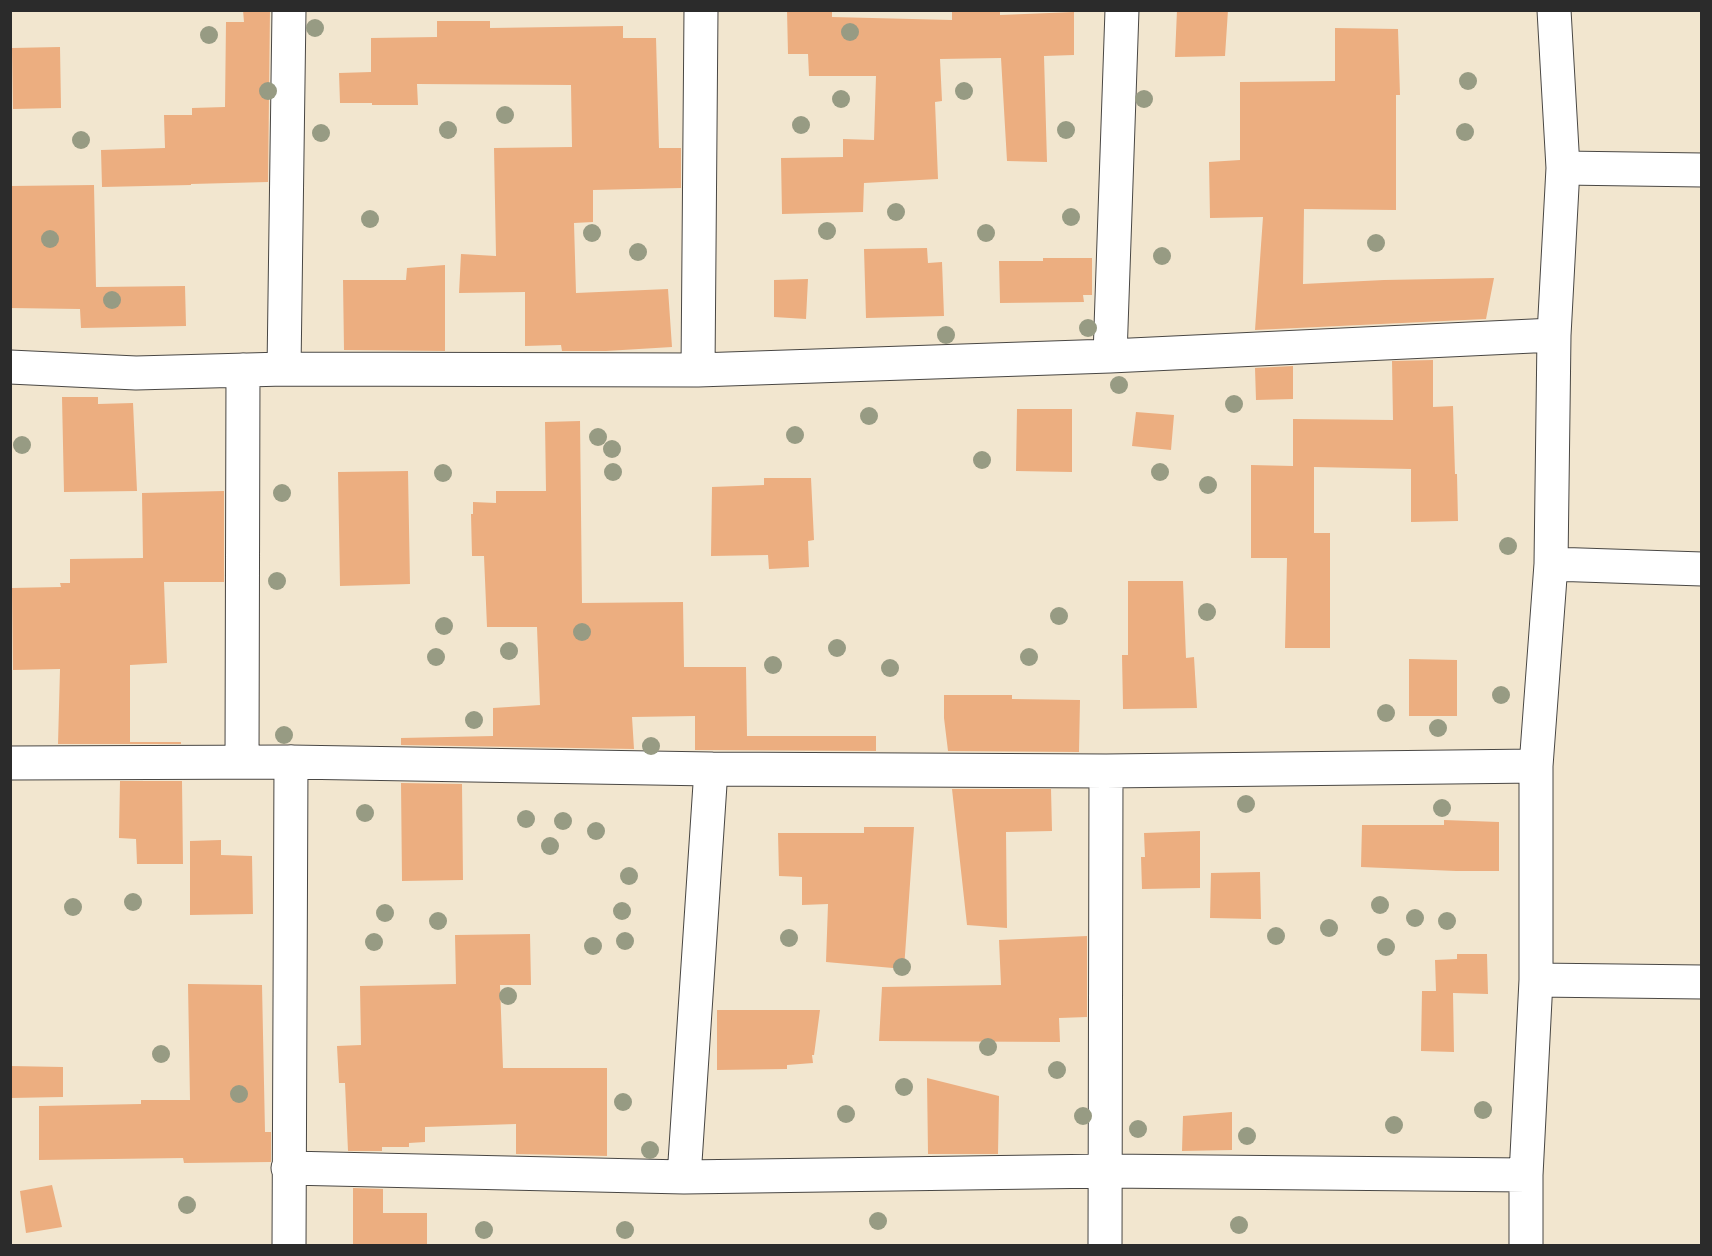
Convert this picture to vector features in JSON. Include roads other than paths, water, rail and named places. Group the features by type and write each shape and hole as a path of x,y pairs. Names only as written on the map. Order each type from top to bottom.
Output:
{"street":[{"path":"285,369 289,10"},
{"path":"698,370 701,10"},
{"path":"1110,356 1122,10"},
{"path":"1526,1245 1526,1175 1536,980 1536,766 1551,564 1554,335 1563,168 1554,10"},
{"path":"1563,168 1701,170"},
{"path":"10,367 136,373 285,369 698,370 1110,356 1554,335"},
{"path":"242,762 243,370"},
{"path":"1551,564 1701,569"},
{"path":"10,763 291,762 711,769 1106,771 1536,766"},
{"path":"289,1245 291,762"},
{"path":"684,1177 711,769"},
{"path":"1105,1245 1106,771"},
{"path":"1536,980 1701,982"},
{"path":"288,1168 684,1177 1106,1171 1526,1175"}]}
